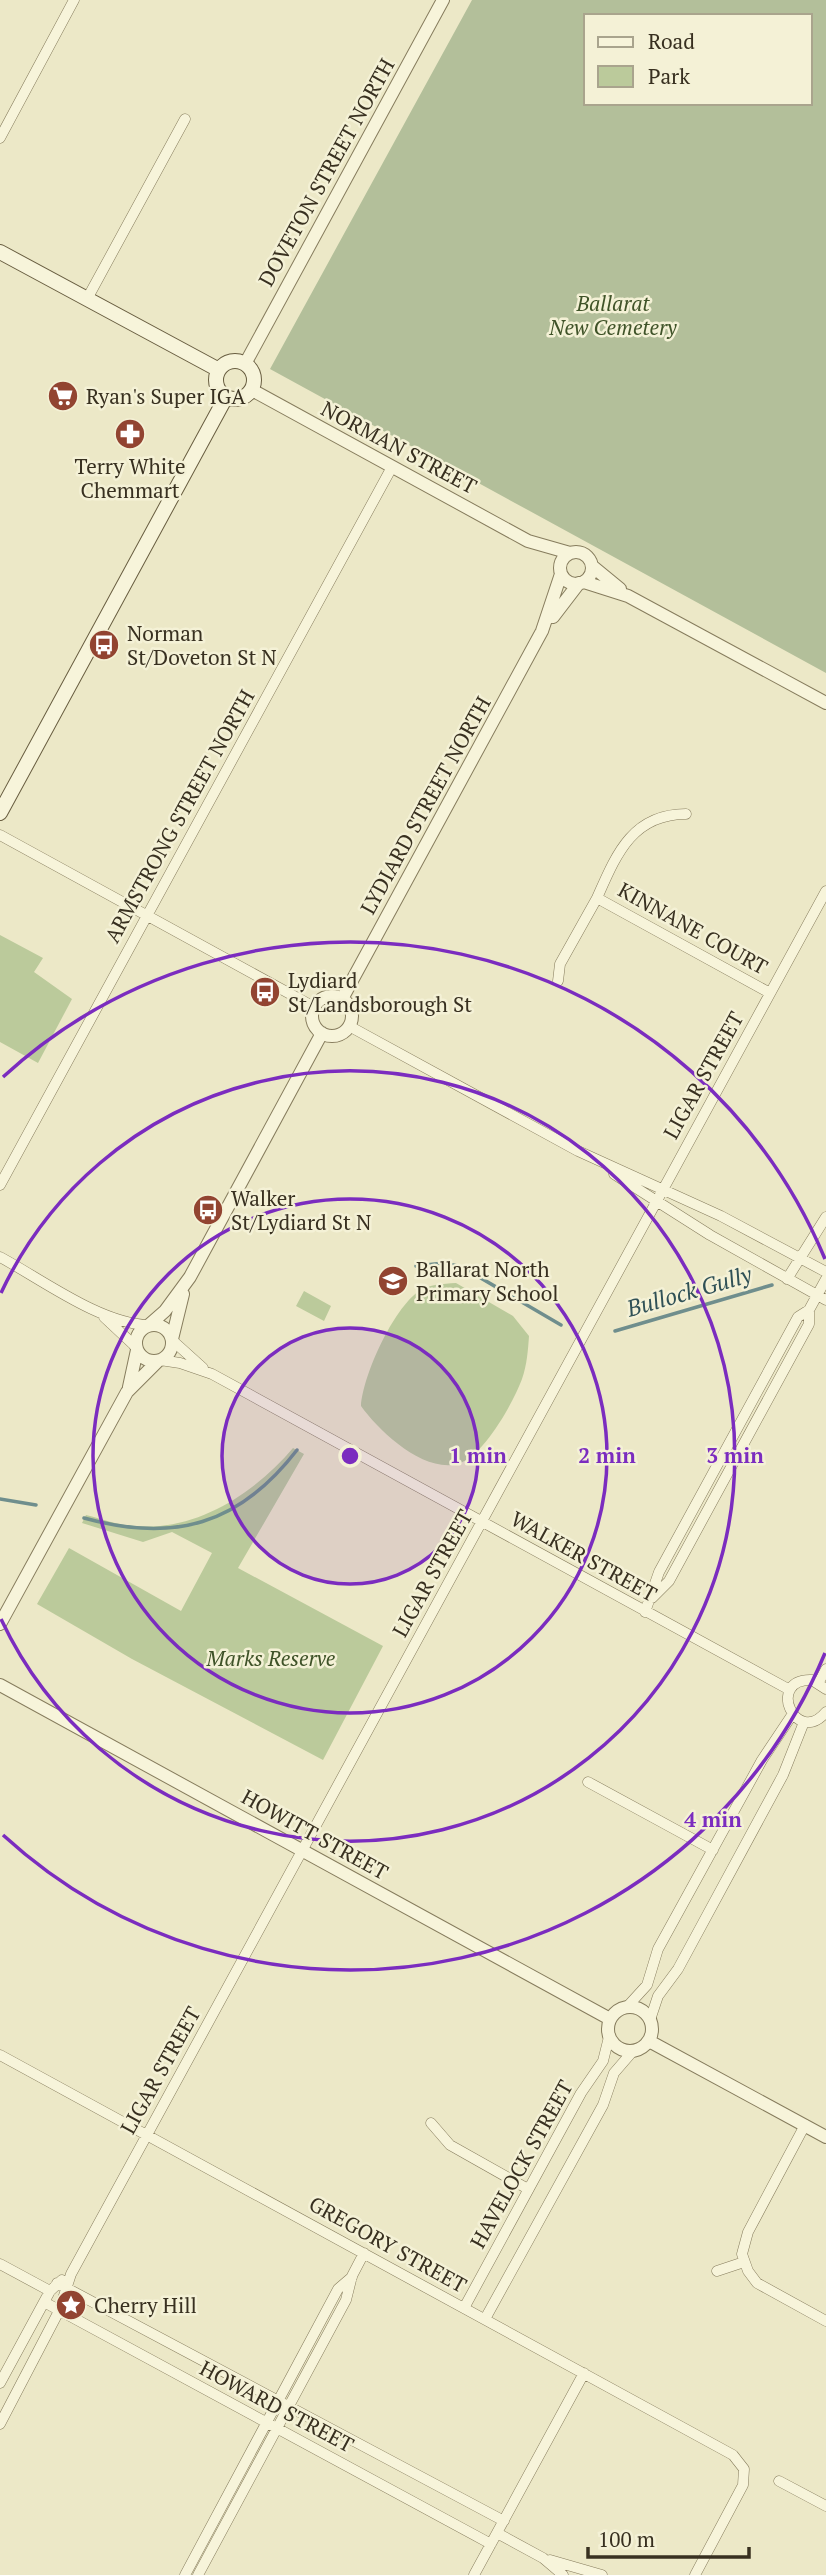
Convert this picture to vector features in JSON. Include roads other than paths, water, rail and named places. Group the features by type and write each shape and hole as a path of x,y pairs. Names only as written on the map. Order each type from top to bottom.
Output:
{"main road":[{"path":"0,252 219,370"},
{"path":"228,362 245,364 253,373 252,390 243,397 226,397 218,387 219,370 228,362"},
{"path":"0,813 226,397"}],"street":[{"path":"0,138 74,0"},
{"name":"DOVETON STREET NORTH","path":"245,364 443,0"},
{"path":"87,299 185,120"},
{"name":"NORMAN STREET","path":"252,390 528,541 570,553"},
{"name":"ARMSTRONG STREET NORTH","path":"0,1185 392,467"},
{"name":"NORMAN STREET","path":"528,541 560,571"},
{"path":"628,596 582,583 568,582 560,571 562,559 570,553 583,553 592,566 628,596 826,704"},
{"path":"582,583 590,575 592,566"},
{"name":"LYDIARD STREET NORTH","path":"542,631 560,571"},
{"name":"LYDIARD STREET NORTH","path":"342,999 542,631 582,583"},
{"name":"KINNANE COURT","path":"558,981 560,964 625,844 654,818 686,814"},
{"path":"0,835 314,1007"},
{"name":"LIGAR STREET","path":"0,2424 59,2311 71,2274 826,891"},
{"name":"KINNANE COURT","path":"597,898 770,993"},
{"path":"324,998 342,999 351,1011 349,1026 338,1035 322,1033 313,1022 314,1007 324,998"},
{"path":"349,1026 578,1151 822,1298"},
{"path":"0,1624 127,1392 138,1333 165,1311 190,1277 322,1033"},
{"path":"578,1151 721,1216 826,1272"},
{"path":"787,1279 826,1217"},
{"path":"0,1256 93,1308 124,1321 163,1327 172,1339"},
{"path":"127,1392 169,1353 173,1324 190,1277"},
{"path":"645,1612 652,1598 668,1581 809,1324 809,1310 822,1298 826,1279"},
{"path":"93,1308 145,1359 159,1361"},
{"name":"WALKER STREET","path":"172,1339 212,1374"},
{"name":"WALKER STREET","path":"159,1361 180,1363 212,1374 790,1690"},
{"path":"826,1669 822,1686 799,1681 790,1690 787,1703 792,1715 804,1722 818,1720 826,1712"},
{"name":"HOWITT STREET","path":"0,1685 610,2020"},
{"path":"792,1715 762,1760 658,1950 647,1984 626,2008 610,2020 610,2037 620,2049 633,2051 649,2041 652,2029 650,2020 658,1996 678,1969 783,1775 804,1722"},
{"path":"588,1782 713,1850"},
{"path":"626,2008 640,2010 650,2020"},
{"name":"HAVELOCK STREET","path":"464,2308 581,2093 603,2061 610,2037"},
{"path":"649,2041 826,2137"},
{"name":"HAVELOCK STREET","path":"485,2319 603,2105 614,2073 633,2051"},
{"name":"GREGORY STREET","path":"0,2055 733,2455 744,2468 740,2491 695,2575"},
{"path":"431,2123 448,2144 528,2189"},
{"path":"805,2125 742,2246 744,2262 760,2284 826,2321"},
{"path":"185,2575 284,2403 338,2289 352,2276 364,2253"},
{"path":"717,2271 744,2262"},
{"name":"HOWARD STREET","path":"0,2264 54,2287 68,2288 504,2521"},
{"name":"LIGAR STREET","path":"0,2383 44,2302 54,2287 71,2274"},
{"name":"HOWARD STREET","path":"44,2302 491,2544"},
{"path":"18,2350 34,2358"},
{"path":"474,2575 584,2373"},
{"path":"198,2575 272,2425"},
{"path":"779,2481 826,2506"},
{"path":"497,2533 542,2557 602,2575"},
{"path":"542,2557 563,2575"}],"waterway":[{"name":"Bullock Gully","path":"416,1266 444,1263 462,1267 561,1325"},
{"name":"Bullock Gully","path":"615,1331 772,1285"},
{"path":"84,1518 147,1528 176,1527 202,1522 228,1511 252,1496 297,1450"},
{"path":"0,1499 36,1505"}],"place":[{"name":"Ryan's Super IGA","path":"63,396"},
{"name":"Terry White Chemmart","path":"130,434"},
{"name":"Norman St/Doveton St N","path":"104,645"},
{"name":"Lydiard St/Landsborough St","path":"265,992"},
{"name":"Walker St/Lydiard St N","path":"208,1210"},
{"name":"Ballarat North Primary School","path":"393,1281"},
{"name":"Cherry Hill","path":"71,2305"}],"park label":[{"name":"Ballarat New Cemetery","path":"613,315"},
{"name":"Marks Reserve","path":"271,1658"}]}
